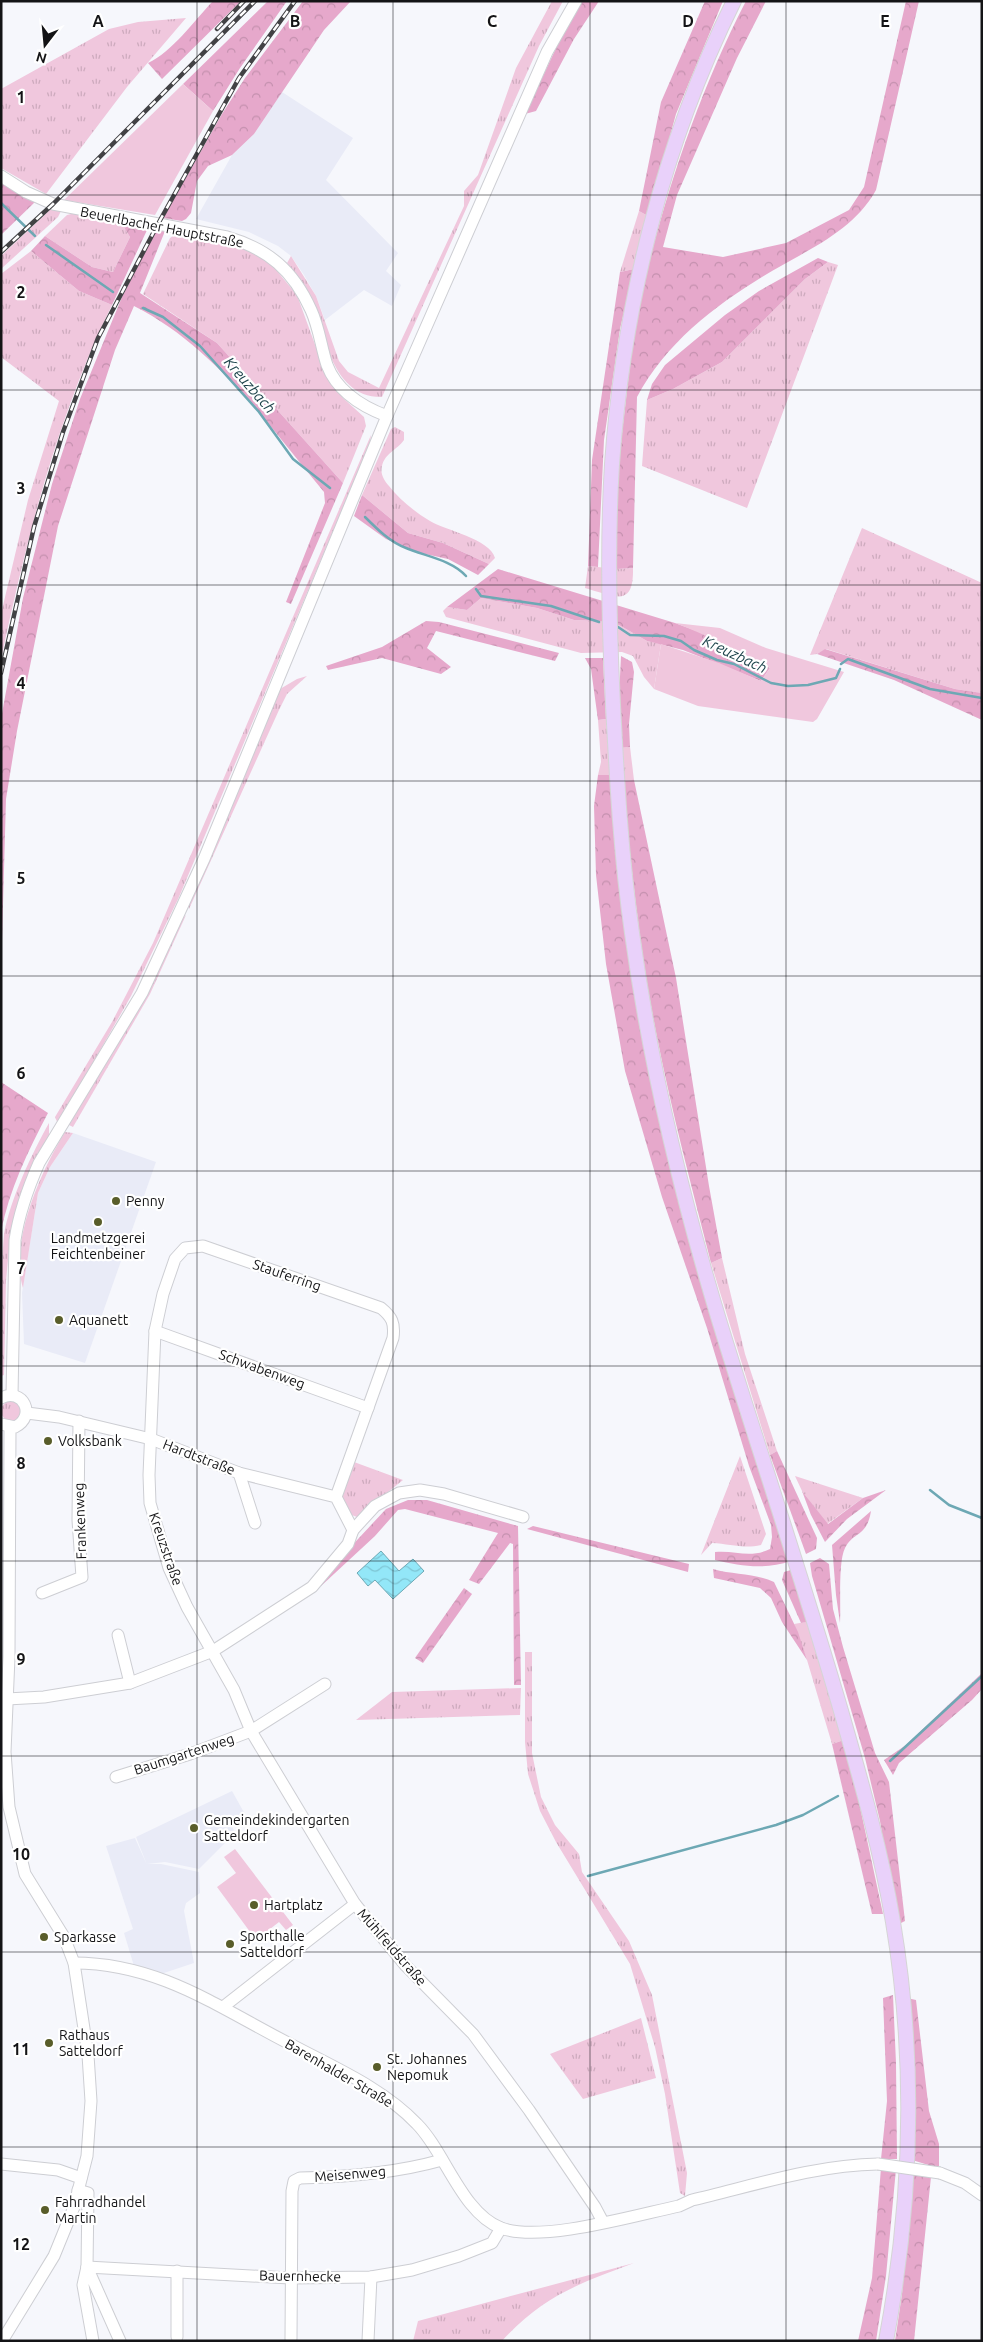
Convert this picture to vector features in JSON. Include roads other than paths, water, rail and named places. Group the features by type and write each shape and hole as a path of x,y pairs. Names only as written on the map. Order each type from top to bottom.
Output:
{"main road":[{"path":"734,1 686,116 658,201 628,331 616,420 609,553 612,670 620,820 632,932 653,1062 682,1191 718,1318 804,1589 863,1788 882,1864 894,1926 902,1990 907,2072 906,2181 901,2244 886,2341"}],"street":[{"path":"2,2341 54,2256 78,2190 87,2156 91,2101 88,2055 74,1963 64,1937 25,1874 6,1782 6,1426 20,1424 26,1413 24,1402 7,1397 15,1240 23,1207 39,1163 142,993 204,859 387,416 547,52 576,1"},
{"name":"Beuerlbacher Hauptstraße","path":"1,176 46,202 227,237 245,242 271,256 305,297 312,311 328,367 336,381 362,406 387,416"},
{"name":"Stauferring","path":"151,1439 155,1331 163,1294 175,1259 185,1248 203,1246 381,1308 391,1316 394,1327 393,1338 336,1498"},
{"name":"Schwabenweg","path":"155,1331 368,1408"},
{"name":"Hardtstraße","path":"26,1413 79,1421 151,1439 240,1473 336,1498"},
{"name":"Frankenweg","path":"42,1593 82,1577 78,1520 79,1421"},
{"name":"Kreuzstraße","path":"151,1439 150,1503 160,1538 169,1568 187,1607 213,1651"},
{"path":"240,1473 255,1523"},
{"path":"7,1699 44,1697 130,1683 213,1651 312,1587 348,1544 353,1530 374,1506 386,1498 399,1493 420,1490 444,1494 523,1517"},
{"path":"336,1498 353,1530"},
{"path":"118,1635 130,1683"},
{"name":"Mühlfeldstraße","path":"213,1651 234,1690 252,1731 355,1904 406,1966 473,2034 596,2206 604,2222"},
{"name":"Baumgartenweg","path":"116,1777 190,1754 252,1731 325,1684"},
{"path":"223,2007 355,1904"},
{"name":"Barenhalder Straße","path":"74,1963 98,1963 128,1968 172,1982 223,2007 384,2096 418,2124 475,2208 488,2221 501,2228 526,2232 558,2231 679,2206 692,2200 855,2164 878,2164 940,2173 965,2183 982,2195"},
{"name":"Meisenweg","path":"290,2278 292,2191 294,2181 300,2178 346,2177 391,2171 442,2160"},
{"path":"1,2164 58,2170 81,2178"},
{"path":"78,2190 88,2192 87,2267 83,2285 93,2341"},
{"name":"Bauernhecke","path":"87,2267 290,2278 370,2277 412,2270 459,2256 492,2243 501,2228"},
{"path":"87,2267 120,2341"},
{"path":"177,2272 177,2337"},
{"path":"368,2341 370,2277"},
{"path":"290,2278 291,2339"}],"water":[{"path":"381,1551 399,1571 413,1559 424,1571 393,1599 375,1580 368,1586 357,1573"}],"waterway":[{"name":"Kreuzbach","path":"1,203 35,236"},
{"name":"Kreuzbach","path":"46,245 113,292"},
{"name":"Kreuzbach","path":"143,308 163,317 200,346 259,412 293,459 330,488"},
{"name":"Kreuzbach","path":"365,517 389,539 406,548 446,562 466,576"},
{"name":"Kreuzbach","path":"476,589 481,596 551,606 599,622"},
{"name":"Kreuzbach","path":"618,627 630,635 664,636 681,641 694,650 717,660 734,664 771,683 788,686 808,685 836,678 840,669"},
{"name":"Kreuzbach","path":"841,664 848,659 930,689 982,698"},
{"path":"930,1490 949,1505 982,1518"},
{"path":"890,1761 982,1676"},
{"path":"588,1876 776,1825 803,1815 838,1796"}],"railway":[{"path":"217,29 244,1"},
{"path":"1,252 53,204 255,1"},
{"path":"1,673 34,527 63,432 98,338 158,224 239,78 295,1"}],"place":[{"name":"Penny","path":"116,1201"},
{"name":"Landmetzgerei Feichtenbeiner","path":"98,1222"},
{"name":"Aquanett","path":"59,1320"},
{"name":"Volksbank","path":"48,1441"},
{"name":"Gemeindekindergarten Satteldorf","path":"194,1828"},
{"name":"Hartplatz","path":"254,1905"},
{"name":"Sparkasse","path":"44,1937"},
{"name":"Sporthalle Satteldorf","path":"230,1944"},
{"name":"Rathaus Satteldorf","path":"49,2043"},
{"name":"St. Johannes Nepomuk","path":"377,2067"},
{"name":"Fahrradhandel Martin","path":"45,2210"}]}
